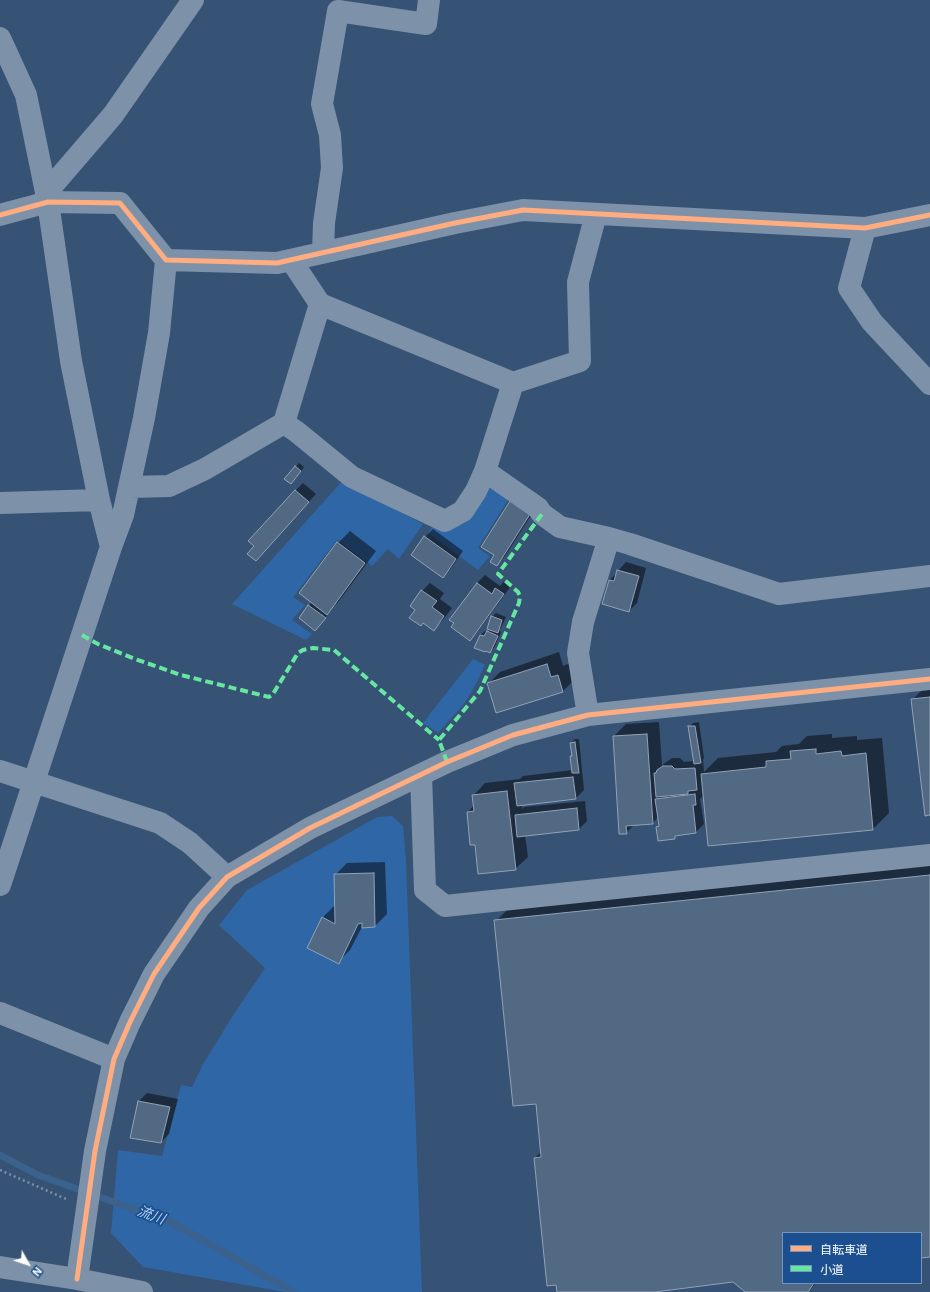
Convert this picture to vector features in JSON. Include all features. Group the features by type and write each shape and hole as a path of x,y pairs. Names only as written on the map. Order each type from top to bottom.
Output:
{"street":[{"path":"47,198 113,115 193,0"},
{"path":"323,252 324,223 332,168 330,135 322,104 338,11 426,24 429,0"},
{"path":"0,38 26,94 47,198 71,362 99,500 111,547"},
{"path":"0,215 47,198 120,203 166,260 159,333 144,418 123,515 111,547 0,885"},
{"path":"166,260 278,263 455,223 523,210 865,228 930,215"},
{"path":"291,260 320,304 513,383 580,361 578,282 596,214"},
{"path":"865,228 849,288 872,322 930,384"},
{"path":"130,487 169,486 204,469 284,423 320,304"},
{"path":"284,423 352,477 445,521 463,511 476,491 485,471 513,383"},
{"path":"485,471 538,508 542,514 560,527 609,538 779,594 930,576"},
{"path":"0,503 99,500"},
{"path":"588,715 578,653 583,622 609,538"},
{"path":"77,1279 96,1151 114,1059 130,1022 154,974 199,908 227,877 310,828 454,759 513,735 588,715 930,679"},
{"path":"0,772 160,823 190,842 227,877"},
{"path":"421,775 425,890 445,906 930,854"},
{"path":"0,1013 114,1059"},
{"path":"0,1267 77,1279 142,1292"}],"path":[{"path":"0,1170 87,1208"}],"shaded area":[{"path":"343,480 355,488 423,524 399,559 388,549 372,566 337,540 293,597 305,605 292,620 312,634 306,640 232,604"},
{"path":"488,484 510,497 478,548 490,556 478,570 428,533 434,524 447,529 466,522"},
{"path":"473,659 485,665 464,704 438,733 423,723"},
{"path":"392,816 403,826 406,861 422,1292 285,1292 143,1267 111,1233 118,1150 162,1156 181,1085 192,1087 203,1064 265,968 219,925 247,890 377,817"}],"building":[{"path":"295,466 301,471 291,484 284,479"},
{"path":"295,490 309,502 256,561 247,554 254,546 248,541"},
{"path":"512,498 532,511 497,566 490,562 494,555 481,547"},
{"path":"424,536 456,559 443,578 411,555"},
{"path":"337,542 365,563 327,615 299,593"},
{"path":"617,570 639,576 629,612 602,604 609,580 614,581"},
{"path":"477,583 492,594 495,588 504,594 470,641 451,627 454,623 449,620"},
{"path":"421,590 437,601 432,607 444,616 434,631 423,623 421,626 409,618 415,610 410,606"},
{"path":"308,605 326,618 315,631 299,618"},
{"path":"491,616 502,620 498,633 487,629"},
{"path":"487,631 498,636 490,653 474,648 480,635 484,636"},
{"path":"547,664 551,677 558,675 563,692 496,713 487,683"},
{"path":"930,697 930,815 925,816 911,699"},
{"path":"688,726 695,726 701,763 694,764"},
{"path":"647,734 653,824 626,826 627,834 619,834 613,736"},
{"path":"575,742 579,773 572,773 570,743"},
{"path":"816,749 816,754 841,751 842,756 866,753 873,830 708,846 701,774 766,767 766,761 791,759 790,751"},
{"path":"663,766 672,766 675,769 695,768 697,790 688,791 688,794 656,797 654,773 656,773 657,770"},
{"path":"573,777 576,799 517,806 514,783"},
{"path":"507,791 516,870 478,874 475,845 470,845 467,812 474,811 472,795"},
{"path":"695,794 696,805 693,805 696,833 675,836 675,839 658,841 656,827 659,826 655,799"},
{"path":"577,808 579,830 517,837 515,815"},
{"path":"374,873 375,927 362,928 362,923 358,924 339,964 307,948 322,917 335,924 334,874"},
{"path":"930,875 930,1257 922,1258 922,1232 782,1232 782,1284 813,1284 808,1292 745,1292 733,1282 655,1292 557,1292 556,1285 547,1286 534,1158 541,1157 536,1104 513,1106 494,920"},
{"path":"138,1101 170,1107 161,1143 130,1138"}],"waterway":[{"name":"流川","path":"0,1155 38,1175 173,1223 293,1292"}],"marked path":[{"path":"447,762 439,740 480,691 519,603 520,596 518,592 498,574 542,514"},
{"path":"82,635 98,644 135,659 181,675 269,697 273,694 298,653 303,650 313,648 334,650 439,740"}],"cycle path":[{"path":"0,215 48,202 120,203 166,260 277,263 455,223 523,210 865,228 930,215"},
{"path":"77,1279 95,1151 114,1059 130,1022 154,974 199,908 227,877 310,828 447,762 513,735 588,715 930,679"}]}
